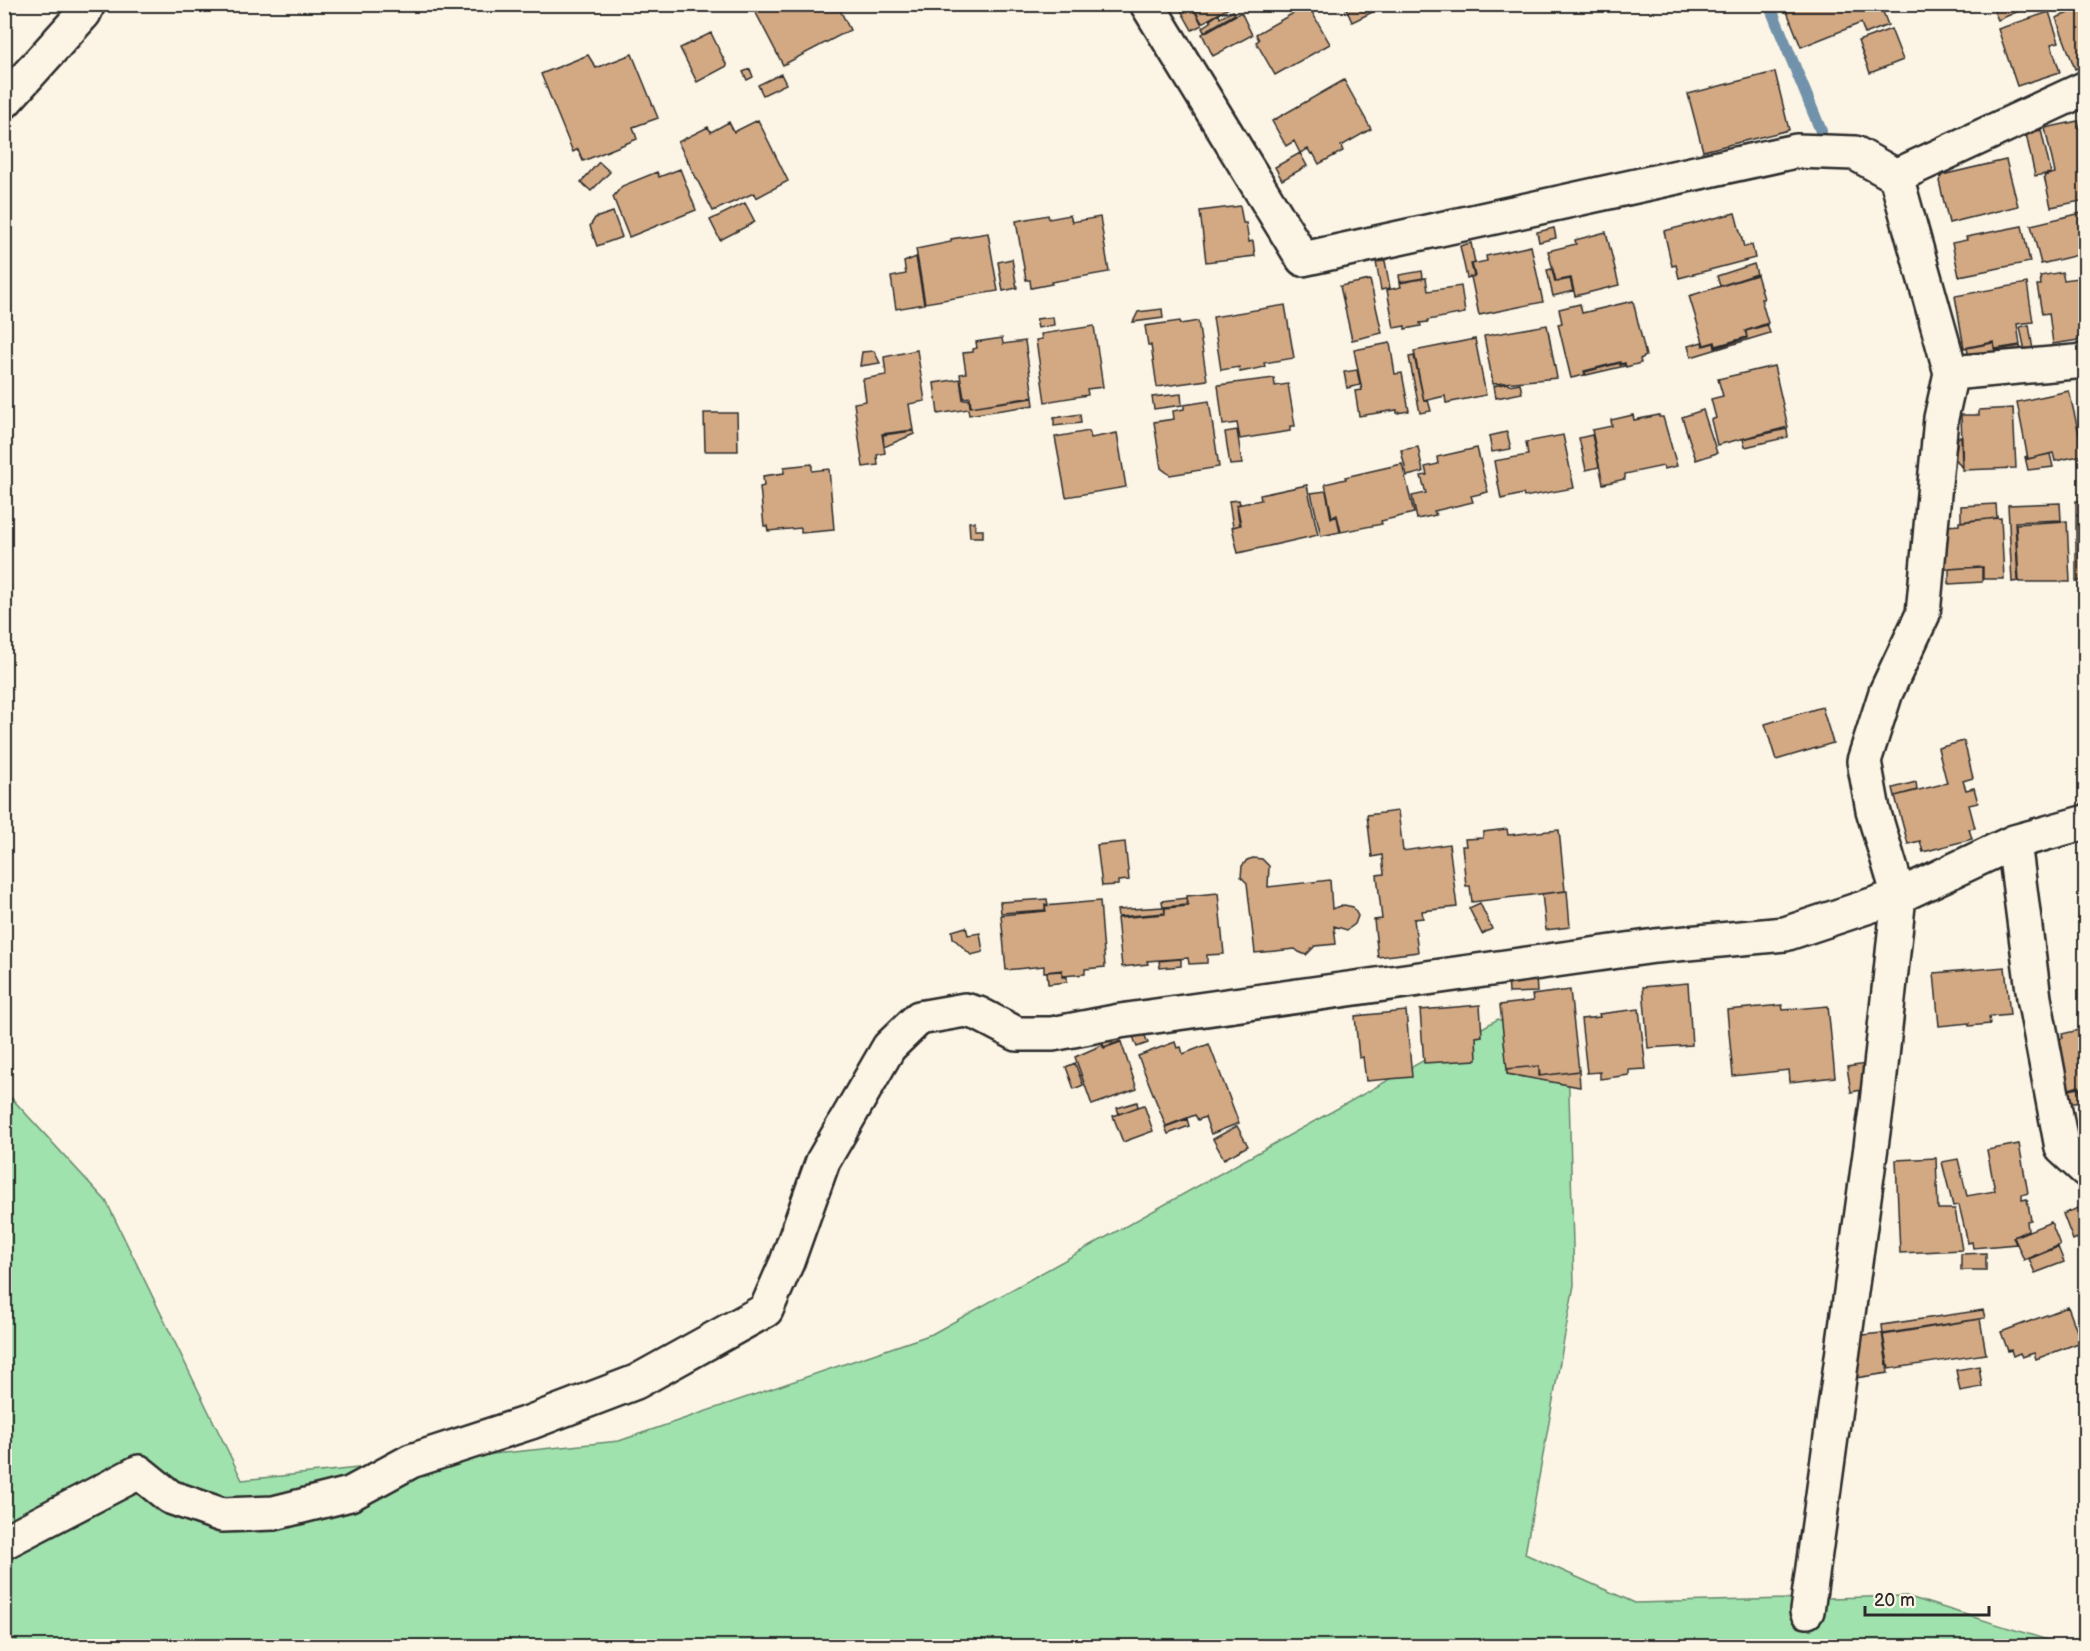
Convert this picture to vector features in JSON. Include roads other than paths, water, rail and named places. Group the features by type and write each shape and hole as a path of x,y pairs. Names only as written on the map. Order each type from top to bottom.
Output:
{"street":[{"path":"4,102 84,13 88,4"},
{"path":"1147,4 1303,259 1796,151 1856,153 1896,176 1951,374 1941,418 1923,614 1886,692 1864,761 1873,810 1899,896 1877,1103 1807,1611"},
{"path":"1896,176 2085,88"},
{"path":"1951,374 2085,361"},
{"path":"4,1542 140,1472 170,1497 222,1515 274,1513 350,1494 411,1461 531,1422 636,1382 766,1310 787,1262 824,1161 889,1047 920,1018 965,1010 979,1014 1017,1034 1052,1034 1120,1021 1632,950 1785,934 1899,896 2014,842 2085,822"},
{"path":"2014,842 2034,998 2062,1148 2085,1170"}],"waterway":[{"path":"1769,4 1821,131"}]}
